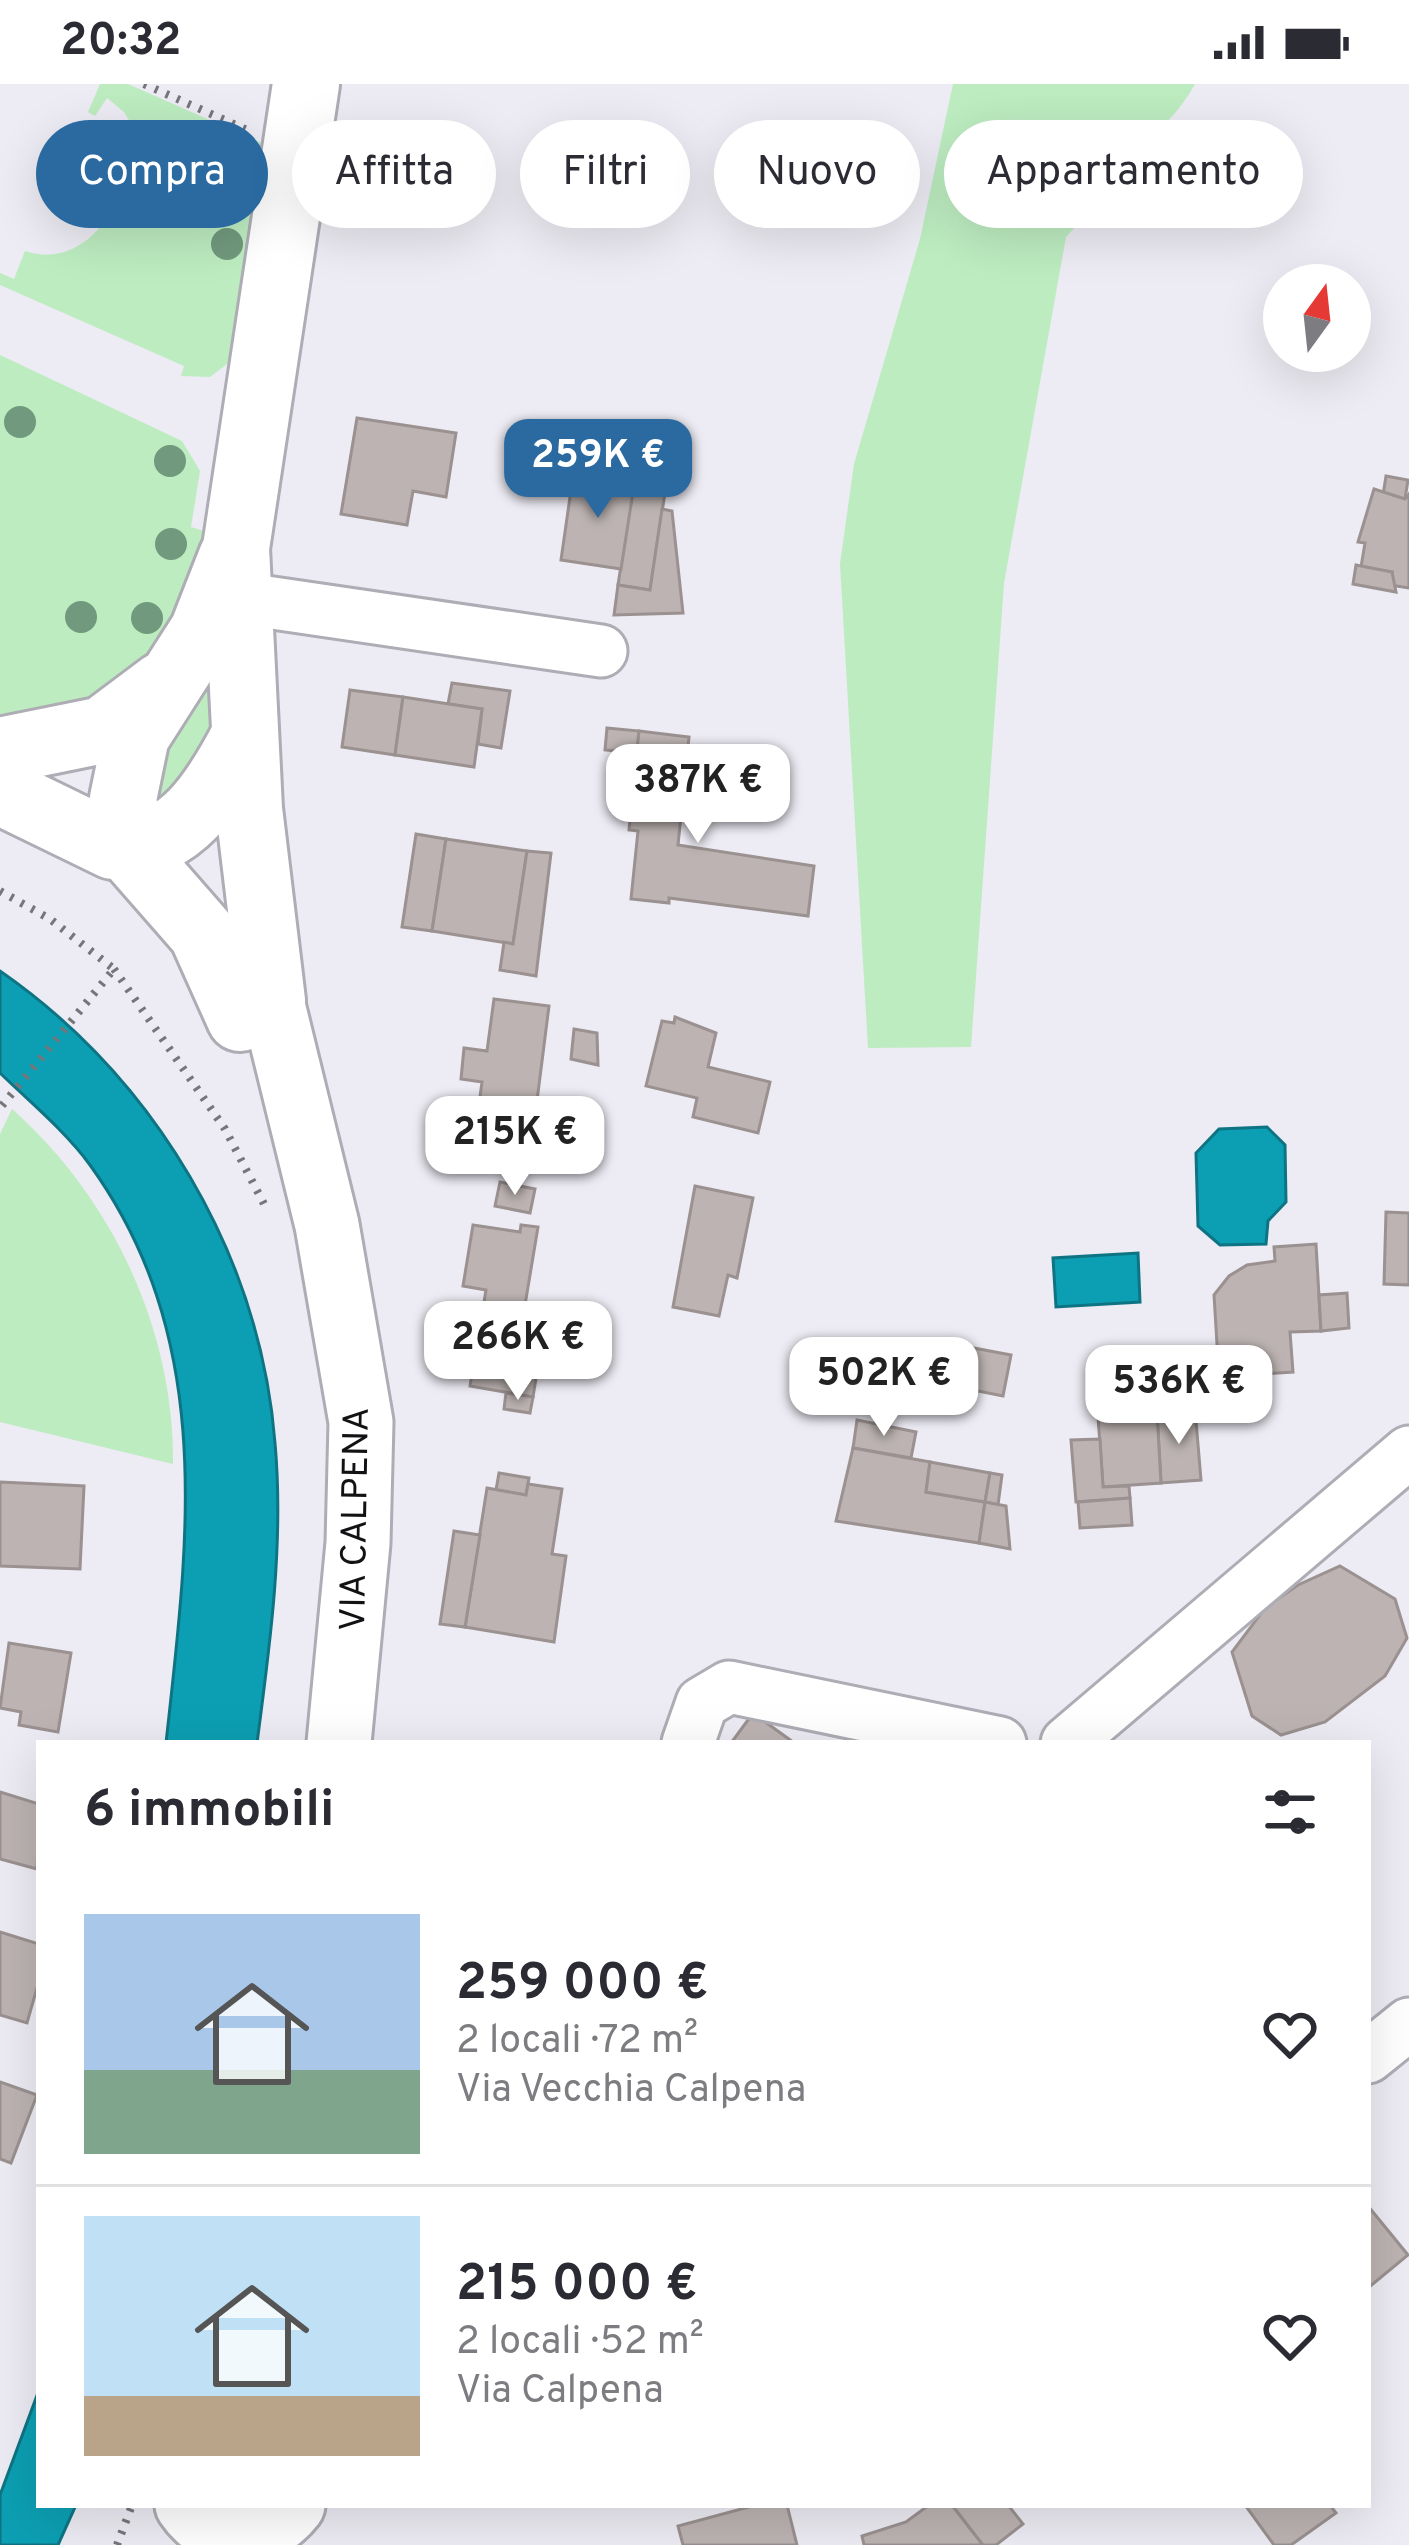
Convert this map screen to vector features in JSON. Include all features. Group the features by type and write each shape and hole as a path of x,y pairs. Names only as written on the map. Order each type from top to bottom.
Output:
{"main road":[{"path":"256,1010 238,573 306,84"},
{"path":"238,573 165,683 136,736 126,769 136,838 256,1010"},
{"path":"0,752 103,730 165,683"},
{"path":"0,791 113,846 209,796 245,735"}],"street":[{"path":"238,573 601,651"},
{"path":"0,766 136,838"},
{"name":"VIA CALPENA","path":"0,813 119,875 256,1010 297,1219 361,1422 358,1544 339,1740"},
{"path":"1071,1740 1409,1452"},
{"path":"689,1740 702,1702 729,1687 985,1740"},
{"path":"1371,2055 1409,2024"}],"path":[{"path":"144,84 225,120"},
{"path":"0,891 64,929 113,969 225,1129 297,1219"},
{"path":"0,1108 113,969"},
{"path":"117,2545 131,2508"}],"green space":[{"path":"100,84 128,84 210,120 129,120 107,98 95,116 88,112"},
{"path":"953,84 1195,84 1169,120 945,120"},
{"path":"944,126 944,228 1074,228 1066,237 1004,583 971,1047 868,1048 840,564 854,464 920,239"},
{"path":"99,228 257,228 231,361 210,377 181,376 184,366 0,285 0,273 14,279 25,251 47,255 86,241"},
{"path":"0,355 182,441 200,471 191,527 204,531 180,611 137,681 0,738"},
{"path":"217,678 223,723 158,814 144,786 196,685"},
{"path":"12,1109 79,1183 130,1269 162,1364 173,1464 0,1422 0,1134"}],"water":[{"path":"0,971 106,1063 190,1176 222,1239 247,1305 265,1373 275,1443 274,1593 257,1740 166,1740 181,1593 184,1445 176,1372 159,1301 131,1232 90,1165 0,1073"},
{"path":"1267,1127 1285,1145 1286,1202 1268,1221 1266,1244 1220,1245 1198,1226 1196,1153 1219,1129"},
{"path":"1138,1253 1140,1302 1056,1307 1053,1258"},
{"path":"36,2398 36,2508 75,2508 58,2545 0,2545 0,2495"}],"building":[{"path":"357,418 456,433 446,497 413,491 407,525 341,514"},
{"path":"637,462 669,467 650,590 618,585"},
{"path":"611,475 635,479 621,569 561,560 572,483"},
{"path":"1386,476 1408,480 1405,499 1383,495"},
{"path":"1374,489 1405,499 1409,494 1409,588 1390,585 1392,572 1361,567 1365,543 1358,542"},
{"path":"662,509 672,511 683,613 614,615 618,585 650,590"},
{"path":"1356,565 1392,572 1396,592 1353,584"},
{"path":"452,683 510,691 501,748 478,744 482,709 448,704"},
{"path":"350,690 403,697 395,755 342,747"},
{"path":"403,697 482,709 474,767 395,755"},
{"path":"607,728 639,731 637,753 605,750"},
{"path":"639,731 689,737 678,845 814,866 808,916 669,898 669,903 631,899 638,831 629,830"},
{"path":"416,834 446,839 432,931 402,927"},
{"path":"446,839 527,851 513,944 432,931"},
{"path":"527,851 551,853 536,976 500,970 504,942 513,944"},
{"path":"494,999 549,1006 531,1148 474,1141 482,1082 461,1079 464,1048 487,1051"},
{"path":"675,1017 716,1033 708,1067 770,1082 758,1133 693,1117 697,1098 646,1086 662,1021 674,1023"},
{"path":"574,1029 597,1033 598,1065 571,1059"},
{"path":"500,1182 535,1189 530,1213 495,1206"},
{"path":"695,1186 753,1198 737,1278 728,1275 719,1316 673,1307"},
{"path":"1386,1212 1409,1213 1409,1285 1384,1284"},
{"path":"473,1225 520,1232 521,1225 538,1227 525,1305 547,1309 537,1372 474,1362 486,1290 463,1286"},
{"path":"1316,1244 1321,1331 1290,1332 1293,1372 1219,1377 1214,1295 1229,1276 1247,1265 1275,1261 1274,1247"},
{"path":"1347,1293 1349,1328 1321,1331 1319,1295"},
{"path":"926,1339 1011,1355 1003,1396 918,1379"},
{"path":"474,1362 537,1372 533,1397 470,1386"},
{"path":"506,1393 533,1397 530,1413 504,1409"},
{"path":"1195,1409 1201,1480 1161,1483 1157,1413"},
{"path":"1157,1413 1161,1483 1103,1487 1098,1417"},
{"path":"857,1420 916,1432 911,1458 853,1448"},
{"path":"1100,1439 1103,1487 1129,1486 1130,1498 1076,1502 1071,1440"},
{"path":"853,1448 930,1462 926,1492 985,1502 979,1543 836,1521"},
{"path":"930,1462 990,1473 985,1502 926,1492"},
{"path":"499,1473 529,1478 526,1495 496,1490"},
{"path":"990,1473 1002,1475 998,1505 985,1502"},
{"path":"0,1482 84,1486 80,1569 0,1566"},
{"path":"528,1484 562,1489 552,1554 566,1556 554,1642 465,1627 487,1488 526,1495"},
{"path":"1130,1498 1132,1525 1080,1528 1078,1502"},
{"path":"985,1502 1006,1506 1010,1549 979,1543"},
{"path":"454,1531 480,1535 465,1627 440,1624"},
{"path":"1340,1566 1395,1599 1407,1638 1385,1676 1325,1722 1281,1735 1252,1716 1232,1652 1265,1608 1298,1585"},
{"path":"9,1643 71,1653 58,1732 19,1725 21,1712 0,1708"},
{"path":"753,1713 790,1740 733,1740"},
{"path":"0,1792 36,1803 36,1869 0,1859"},
{"path":"0,1932 36,1943 36,1992 27,2023 0,2015"},
{"path":"0,2082 36,2098 11,2163 0,2159"},
{"path":"1371,2210 1408,2255 1371,2286"},
{"path":"745,2508 788,2508 797,2545 683,2545 678,2526"},
{"path":"925,2508 954,2508 983,2545 864,2545 862,2536 906,2522"},
{"path":"954,2508 1010,2508 1023,2524 996,2545 983,2545"},
{"path":"1247,2508 1332,2508 1336,2513 1291,2545 1274,2545"}]}
